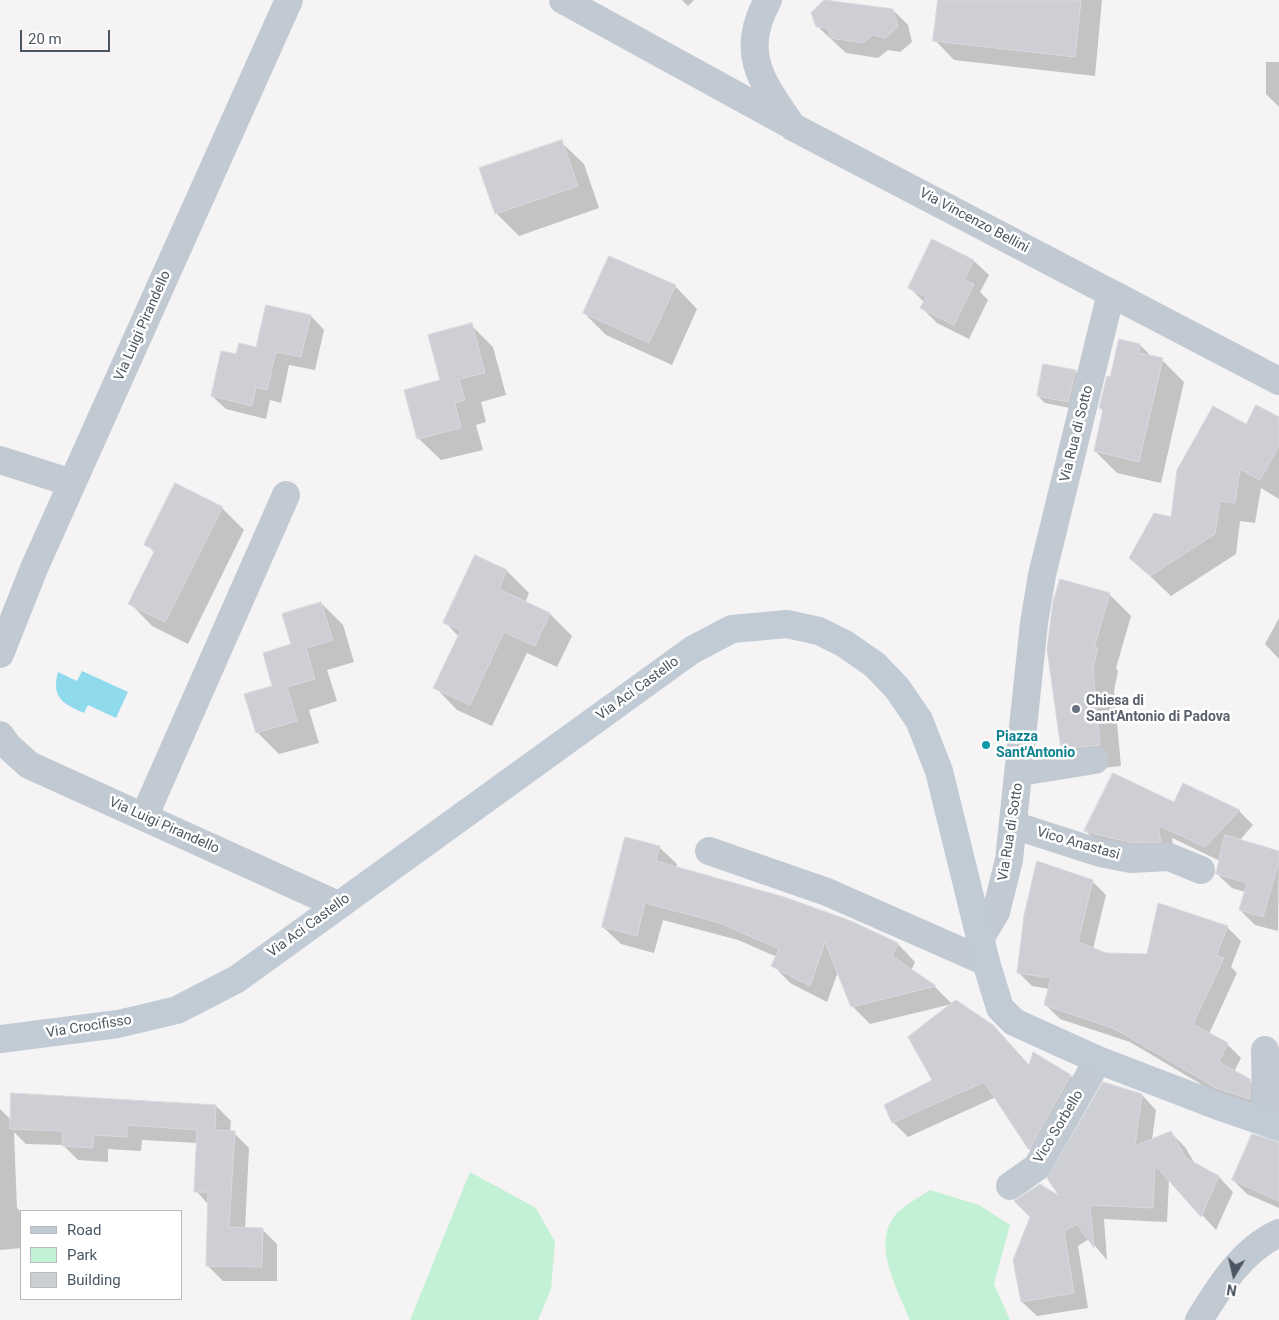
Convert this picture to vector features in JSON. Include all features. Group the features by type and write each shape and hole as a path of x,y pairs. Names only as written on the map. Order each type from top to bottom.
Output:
{"street":[{"name":"Via Luigi Pirandello","path":"0,654 34,566 289,0"},
{"path":"563,0 793,126"},
{"name":"Via Vincenzo Bellini","path":"768,0 760,14 754,57 764,85 793,126 1279,381"},
{"name":"Via Rua di Sotto","path":"984,950 1009,860 1020,772 1034,623 1042,575 1111,293"},
{"path":"0,460 72,483"},
{"path":"144,817 286,495"},
{"name":"Via Aci Castello","path":"176,1010 236,978 692,650 732,629 787,624 819,631 845,644 875,664 897,688 919,720 939,771 984,950"},
{"name":"Via Luigi Pirandello","path":"0,735 8,746 29,765 338,905"},
{"path":"1020,772 1094,760"},
{"name":"Vico Anastasi","path":"1013,825 1100,853 1132,859 1169,857 1201,870"},
{"path":"709,851 984,950 1000,1008 1014,1022 1098,1060 1218,1106 1272,1124 1265,1050"},
{"name":"Via Crocifisso","path":"0,1039 118,1024 176,1010"},
{"name":"Vico Sorbello","path":"1010,1186 1036,1167 1098,1060"},
{"path":"1199,1320 1224,1280 1243,1258 1279,1233"},
{"path":"1243,1258 1279,1252"}],"green space":[{"path":"470,1172 536,1208 555,1242 551,1289 538,1320 410,1320"},
{"path":"930,1190 979,1205 1010,1225 994,1284 1010,1320 910,1320 893,1280 886,1251 886,1237 890,1224 898,1212"}],"water":[{"path":"82,671 128,692 116,718 88,705 84,713 60,699 56,688 58,672 77,681"}],"building":[{"path":"824,0 893,9 898,27 885,38 873,35 863,43 830,38 828,28 816,27 811,13"},
{"path":"938,0 1081,0 1075,57 933,41"},
{"path":"562,140 578,186 495,214 479,168"},
{"path":"932,239 974,260 964,280 974,284 954,325 920,308 926,297 908,288"},
{"path":"609,256 676,285 649,343 583,313"},
{"path":"266,305 311,315 301,357 276,352 267,390 256,387 252,406 211,396 221,351 236,354 239,343 256,347"},
{"path":"472,323 485,373 459,379 465,400 455,403 461,428 417,439 404,390 440,380 428,335"},
{"path":"1119,339 1140,344 1139,353 1163,358 1139,462 1094,451 1103,409 1099,408 1107,376 1110,377"},
{"path":"1043,364 1076,370 1068,402 1037,396"},
{"path":"1256,405 1279,417 1279,446 1260,480 1240,469 1235,503 1220,501 1215,534 1150,576 1129,558 1154,513 1171,517 1177,470 1213,406 1246,424"},
{"path":"175,483 223,507 165,622 128,604 155,550 144,545"},
{"path":"475,555 507,570 499,589 550,613 535,646 504,632 470,705 433,688 461,630 443,623"},
{"path":"1060,579 1110,593 1094,648 1098,648 1093,669 1100,745 1061,749 1047,649 1053,602"},
{"path":"321,602 333,640 306,648 315,679 287,687 297,721 256,733 244,694 272,686 263,653 291,644 282,614"},
{"path":"1113,773 1174,802 1183,783 1240,810 1205,847 1158,825 1161,842 1132,843 1084,831"},
{"path":"1225,835 1279,851 1279,861 1263,917 1239,910 1247,883 1216,874"},
{"path":"625,837 660,846 656,861 784,897 851,921 898,943 892,956 936,986 851,1007 825,942 810,986 771,966 779,949 720,923 645,903 637,936 602,927"},
{"path":"1037,861 1093,880 1078,942 1106,953 1147,954 1158,903 1228,926 1216,956 1224,958 1193,1024 1228,1043 1219,1062 1250,1079 1250,1099 1216,1088 1115,1029 1044,1005 1051,978 1017,973 1024,916"},
{"path":"956,1000 993,1025 1029,1065 1033,1052 1071,1075 1029,1150 984,1082 892,1123 884,1105 932,1080 908,1037"},
{"path":"1103,1082 1142,1094 1135,1146 1171,1131 1186,1158 1219,1176 1201,1217 1155,1165 1153,1208 1090,1205 1094,1248 1077,1224 1064,1231 1074,1293 1021,1302 1013,1260 1030,1217 1014,1201 1040,1184 1059,1196 1047,1178"},
{"path":"11,1093 216,1105 215,1130 235,1131 229,1227 263,1228 262,1267 206,1266 208,1192 194,1192 197,1130 127,1125 127,1137 94,1135 93,1148 62,1146 63,1131 10,1129"},
{"path":"1252,1134 1279,1142 1279,1201 1232,1180"}],"place":[{"name":"Chiesa di Sant'Antonio di Padova","path":"1076,709"},
{"name":"Piazza Sant'Antonio","path":"986,745"}]}
